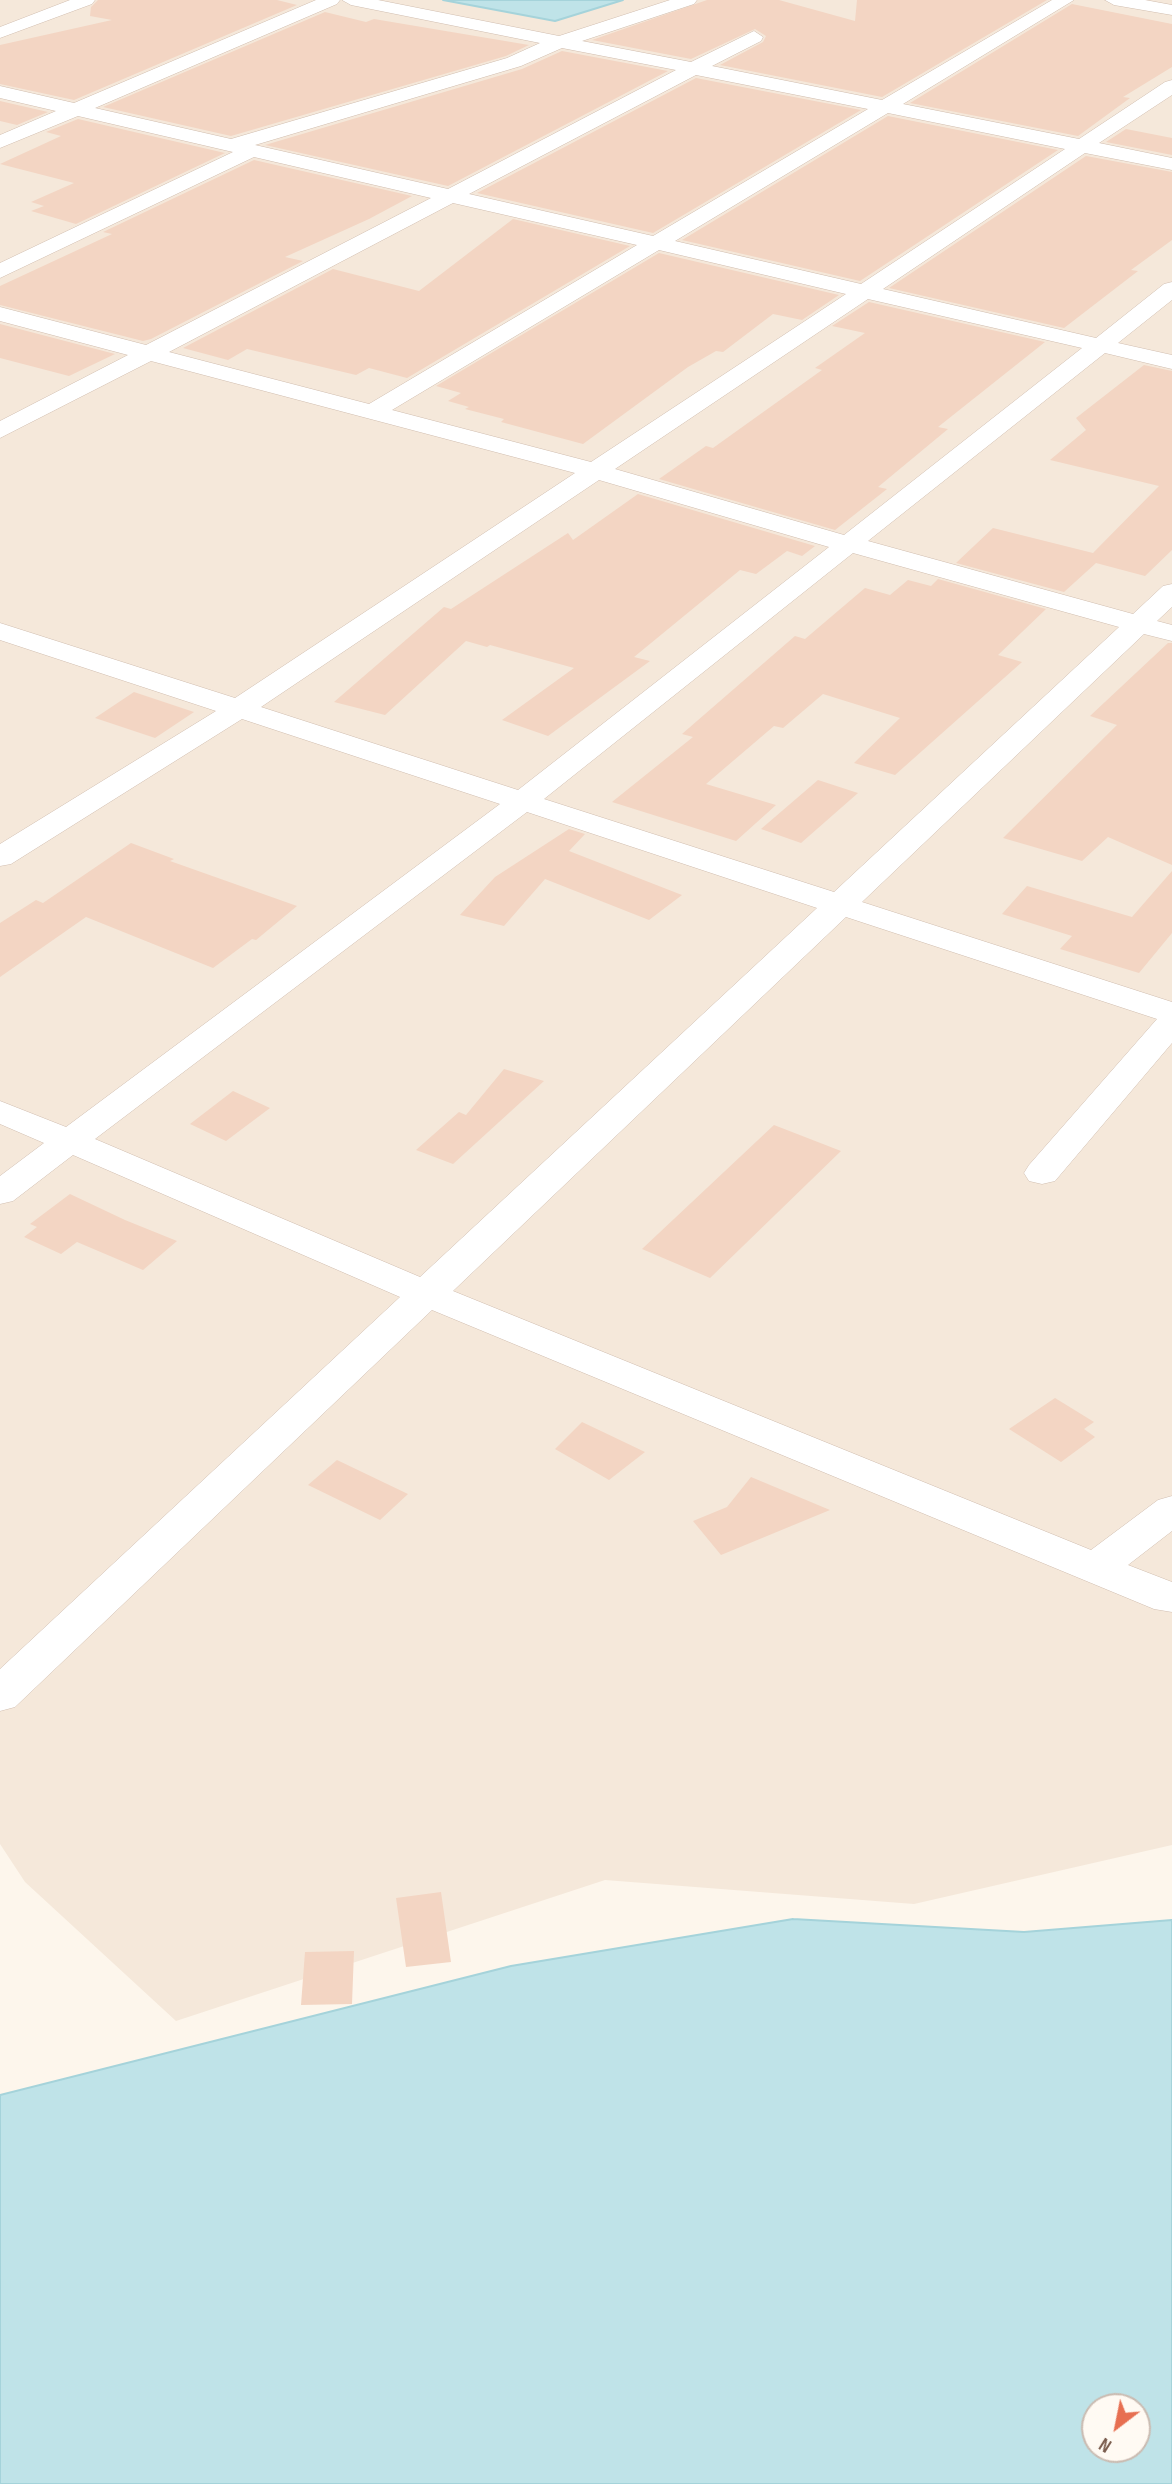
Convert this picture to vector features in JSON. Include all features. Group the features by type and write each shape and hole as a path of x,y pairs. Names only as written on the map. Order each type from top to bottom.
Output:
{"street":[{"path":"0,33 86,0"},
{"path":"0,142 331,0"},
{"path":"351,0 1172,164"},
{"path":"229,146 514,62 559,42 688,0"},
{"path":"372,412 1065,0"},
{"path":"1114,0 1172,10"},
{"path":"0,431 754,37"},
{"path":"0,858 239,709 1172,86"},
{"path":"0,92 250,152 1172,362"},
{"path":"0,271 250,152"},
{"path":"0,1193 522,801 1172,289"},
{"path":"0,314 595,471 1155,628"},
{"path":"0,1695 840,905 1155,628 1172,592"},
{"path":"0,631 1172,1013"},
{"path":"1042,1173 1172,1022"},
{"path":"0,1111 426,1294 1169,1598"},
{"path":"1095,1568 1172,1510"}],"shaded area":[{"path":"0,0 1172,0 1172,1845 914,1904 605,1880 176,2021 25,1882 0,1844"}],"water":[{"path":"443,0 623,0 555,21"},
{"path":"793,1919 1024,1932 1172,1920 1172,2484 0,2484 0,2095 511,1966"}],"building":[{"path":"98,0 277,0 297,5 74,100 0,84 0,45 112,20 90,16 91,7"},
{"path":"707,0 779,0 855,21 857,0 1047,0 882,97 720,65 763,42 766,36 755,29 691,59 592,40"},
{"path":"1072,4 1172,24 1172,67 1123,97 1130,98 1078,136 910,103"},
{"path":"325,12 366,22 374,19 529,45 506,56 231,136 103,107"},
{"path":"562,51 668,71 448,186 265,145 522,69"},
{"path":"696,78 861,110 653,233 477,193"},
{"path":"0,101 48,112 17,125 0,121"},
{"path":"888,116 1058,150 860,281 682,240"},
{"path":"78,119 225,153 76,224 31,211 44,206 31,202 74,183 0,164 61,136 46,132"},
{"path":"1126,129 1172,138 1172,155 1106,142"},
{"path":"1086,156 1172,172 1172,240 1131,270 1138,271 1064,328 889,288"},
{"path":"254,160 412,196 369,219 285,257 303,261 151,339 143,341 0,305 0,286 112,234 103,232"},
{"path":"513,219 630,246 407,378 369,368 356,375 247,349 228,360 183,348 333,269 419,291"},
{"path":"659,253 839,295 802,320 773,314 723,352 716,351 688,367 583,444 501,422 504,419 465,409 469,407 448,401 461,393 436,386"},
{"path":"869,302 1045,342 938,427 948,429 878,487 887,489 835,530 659,479 706,446 713,448 822,370 815,368 865,333 832,326"},
{"path":"0,324 115,354 69,376 0,358"},
{"path":"1144,365 1172,371 1172,550 1145,576 1096,563 1064,592 956,563 993,528 1093,553 1159,486 1050,460 1086,430 1076,418"},
{"path":"638,494 815,546 802,556 787,551 756,574 740,570 634,657 650,661 548,736 502,720 574,668 466,641 385,715 334,702 444,607 451,609 568,533 573,540"},
{"path":"938,579 1046,609 998,655 1022,662 895,775 854,763 900,718 823,694 783,728 774,726 706,784 776,805 736,841 612,802 693,737 682,734 795,636 805,639 865,588 890,595 908,580 931,586"},
{"path":"1168,643 1172,643 1172,865 1108,837 1082,861 1003,838 1117,725 1090,716"},
{"path":"134,692 194,712 155,738 95,718"},
{"path":"818,780 858,793 801,843 761,829"},
{"path":"569,829 585,834 569,851 682,895 649,920 545,879 504,926 460,915 495,877"},
{"path":"131,843 174,859 170,861 297,906 256,940 252,939 213,968 86,917 0,977 0,923 36,900 43,903"},
{"path":"1172,871 1172,933 1139,973 1060,949 1072,936 1002,914 1027,886 1132,917"},
{"path":"504,1069 544,1081 453,1164 416,1150 459,1112 466,1115"},
{"path":"233,1091 270,1108 226,1141 190,1124"},
{"path":"774,1125 841,1151 710,1278 642,1249"},
{"path":"70,1194 177,1241 143,1270 77,1242 61,1254 24,1237 37,1227 30,1224"},
{"path":"1055,1398 1094,1422 1084,1429 1095,1437 1061,1462 1009,1429"},
{"path":"582,1422 645,1452 609,1480 555,1449"},
{"path":"337,1460 408,1494 380,1520 308,1485"},
{"path":"751,1477 830,1510 721,1555 693,1521 727,1507"},
{"path":"441,1892 451,1962 406,1967 396,1898"},
{"path":"354,1951 352,2004 301,2005 305,1952"}]}
